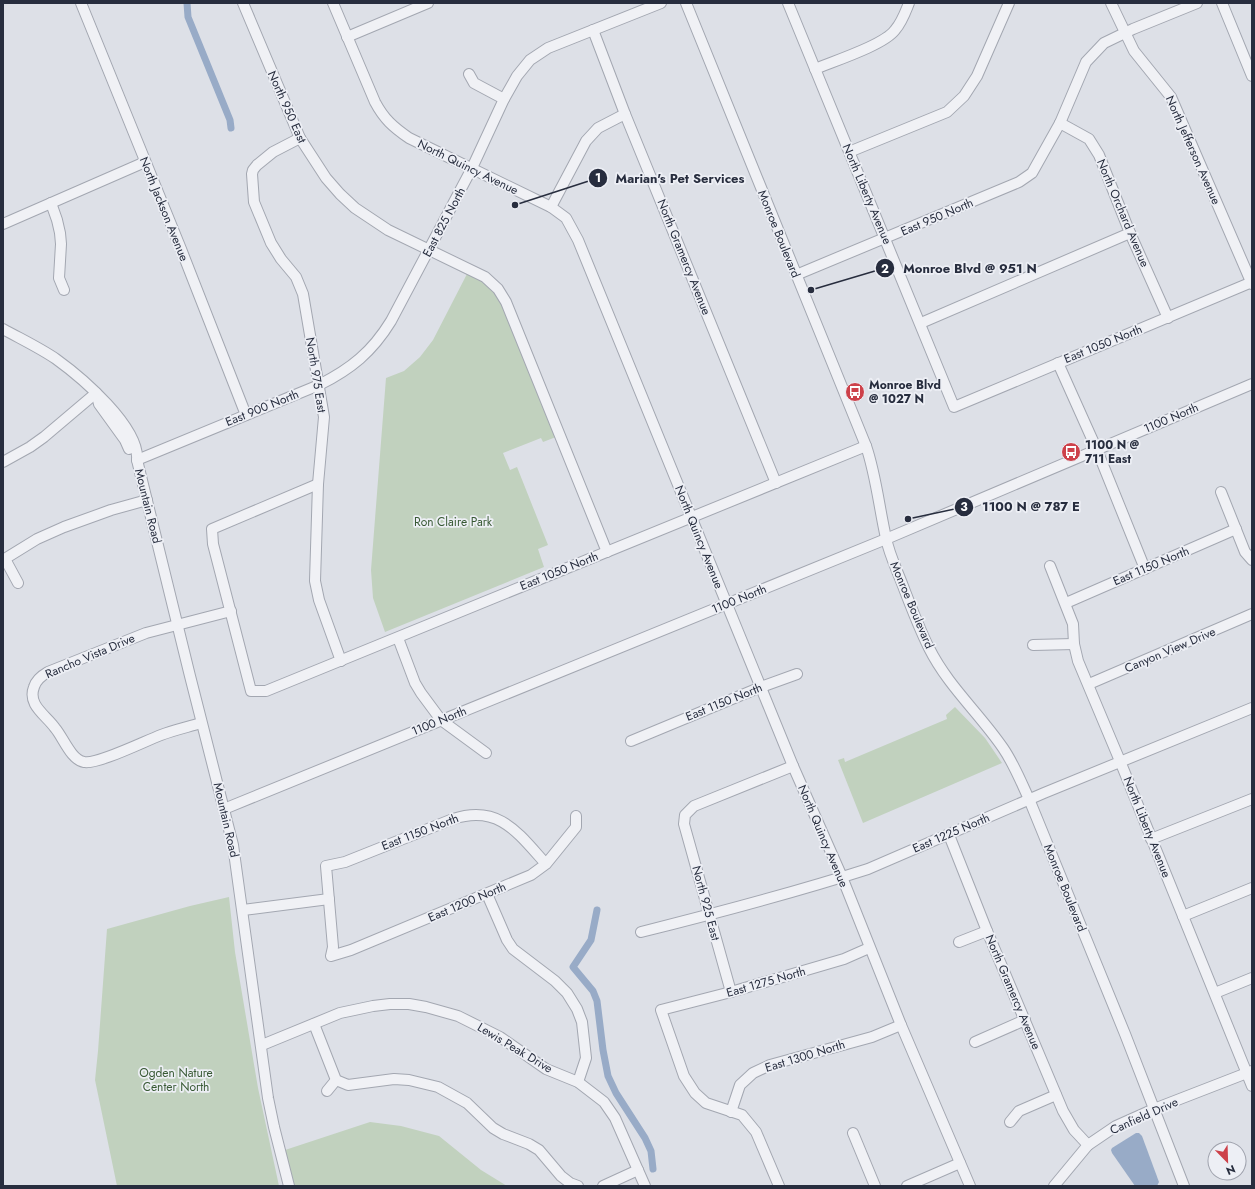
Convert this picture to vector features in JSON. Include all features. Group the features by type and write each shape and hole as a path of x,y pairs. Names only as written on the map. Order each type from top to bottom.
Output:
{"street":[{"name":"North Jackson Avenue","path":"81,3 246,415"},
{"name":"North 950 East","path":"242,3 300,138 326,178 340,194 355,208 388,230 485,277 498,289 506,302 607,552"},
{"name":"North Quincy Avenue","path":"333,3 375,102 383,116 394,127 409,138 551,207 566,218 578,240 792,766 842,878 901,1026 970,1186"},
{"path":"348,37 428,3"},
{"name":"East 825 North","path":"391,321 430,250 472,168 504,99 530,60 548,48 661,3"},
{"name":"Monroe Boulevard","path":"686,3 866,446 873,465 886,539 907,596 929,648 950,682 1004,749 1015,769 1029,799 1184,1186"},
{"name":"North Liberty Avenue","path":"788,3 921,323 954,407"},
{"path":"815,69 879,43 894,32 903,18 909,3"},
{"path":"849,152 947,112 964,96 977,76 1009,3"},
{"name":"North Jefferson Avenue","path":"1111,3 1124,33 1134,51 1171,97 1252,282"},
{"path":"1060,123 1086,62 1104,43 1124,33 1197,3"},
{"path":"1222,3 1252,76"},
{"name":"North Gramercy Avenue","path":"593,30 625,114 776,483"},
{"path":"469,74 474,83 504,99"},
{"path":"551,207 586,141 598,128 625,114"},
{"name":"East 950 North","path":"796,275 1019,182 1032,173 1060,123"},
{"name":"North Orchard Avenue","path":"1060,123 1089,139 1098,155 1130,233 1168,318"},
{"name":"North 975 East","path":"300,138 273,152 253,170 254,202 271,243 281,259 296,277 303,294 324,417 318,484 316,581 319,600 341,661"},
{"path":"3,224 145,162"},
{"path":"51,203 60,233 61,244 58,278 64,290"},
{"path":"921,323 1130,233"},
{"name":"East 1050 North","path":"954,407 1252,282"},
{"name":"East 900 North","path":"137,460 340,375 362,357 381,338 391,321"},
{"path":"3,328 56,359 80,377 96,393 44,437 30,447 3,462"},
{"path":"1058,363 1097,450 1144,569"},
{"name":"1100 North","path":"224,809 886,539 1252,384"},
{"name":"Mountain Road","path":"96,393 99,404 125,440 132,456 137,460 233,845 274,1127 289,1186"},
{"name":"East 1050 North","path":"230,611 251,691 266,692 866,446"},
{"path":"177,624 230,611 213,544 212,529 318,484"},
{"path":"1221,492 1245,552 1252,560"},
{"path":"18,583 4,559 37,539 64,527 111,510 147,500"},
{"name":"East 1150 North","path":"1066,603 1236,529"},
{"name":"North Liberty Avenue","path":"1050,566 1066,603 1073,624 1074,644 1078,661 1089,684 1151,839 1249,1072 1252,1086"},
{"name":"Canyon View Drive","path":"1089,684 1252,614"},
{"name":"Rancho Vista Drive","path":"177,624 146,633 42,675 37,680 32,692 32,697 37,708 55,726 71,753 82,762 95,762 162,735 202,723"},
{"path":"398,638 415,682 421,693 441,720 486,753"},
{"path":"1033,645 1074,644"},
{"name":"East 1150 North","path":"631,741 761,687 797,674"},
{"name":"East 1225 North","path":"641,932 709,915 842,878 868,869 1029,799 1252,708"},
{"name":"North 925 East","path":"731,992 684,824 685,815 694,806 792,766"},
{"path":"1151,839 1252,799"},
{"name":"East 1150 North","path":"329,899 326,866 345,862 466,814 498,819 509,825 546,864"},
{"name":"East 1200 North","path":"329,899 333,947 331,956 351,950 531,875 546,864 576,827 576,816"},
{"name":"North Gramercy Avenue","path":"949,834 987,931 1056,1095 1074,1130 1088,1145"},
{"path":"1183,916 1252,888"},
{"path":"487,894 507,940 513,949 555,981 567,993 577,1009 582,1022 586,1058 578,1082"},
{"path":"243,910 329,899"},
{"path":"959,942 987,931"},
{"name":"East 1275 North","path":"731,1112 706,1103 694,1093 684,1076 661,1010 731,992 844,959 870,948"},
{"path":"1215,993 1252,978"},
{"name":"Lewis Peak Drive","path":"262,1045 340,1013 373,1006 390,1004 426,1007 448,1012 474,1023 500,1037 546,1069 578,1082 604,1102 615,1118 645,1186"},
{"path":"975,1042 1025,1020"},
{"path":"314,1024 336,1080 348,1085 394,1079 409,1080 438,1087 467,1103 493,1128 539,1150 561,1176 570,1183 578,1186"},
{"name":"East 1300 North","path":"731,1112 740,1085 753,1073 770,1065 872,1037 901,1026"},
{"name":"Canfield Drive","path":"1054,1186 1088,1145 1116,1126 1154,1109 1249,1072"},
{"path":"327,1091 336,1080"},
{"path":"1010,1122 1019,1111 1056,1095"},
{"path":"731,1112 742,1115 756,1132 780,1186"},
{"path":"853,1133 875,1186"},
{"path":"906,1186 960,1164"},
{"path":"603,1186 638,1170"}],"green space":[{"name":"Ron Claire Park","path":"468,272 488,284 503,302 556,437 543,442 541,438 503,453 510,470 517,467 548,545 538,549 544,567 385,632 373,598 371,570 386,378 404,371 420,357 433,340"},
{"path":"955,707 985,738 1002,763 863,823 838,760 844,758 845,762 947,719 946,715"},
{"name":"Ogden Nature Center North","path":"229,897 235,952 258,1088 279,1186 117,1186 95,1080 107,929"},
{"path":"370,1122 401,1126 439,1136 481,1170 507,1186 292,1186 282,1151"}],"water":[{"path":"1136,1133 1139,1133 1142,1136 1159,1182 1157,1186 1135,1186 1112,1153 1112,1148"}],"waterway":[{"path":"187,3 188,17 230,120 231,128"},
{"path":"597,910 591,940 573,967 593,991 597,1001 608,1076 616,1093 645,1138 651,1151 653,1169"}],"place":[{"name":"Marian's Pet Services","path":"515,205"},
{"name":"Monroe Blvd @ 951 N","path":"811,290"},
{"name":"Monroe Blvd @ 1027 N","path":"855,392"},
{"name":"1100 N @ 711 East","path":"1071,452"},
{"name":"1100 N @ 787 E","path":"908,519"}]}
